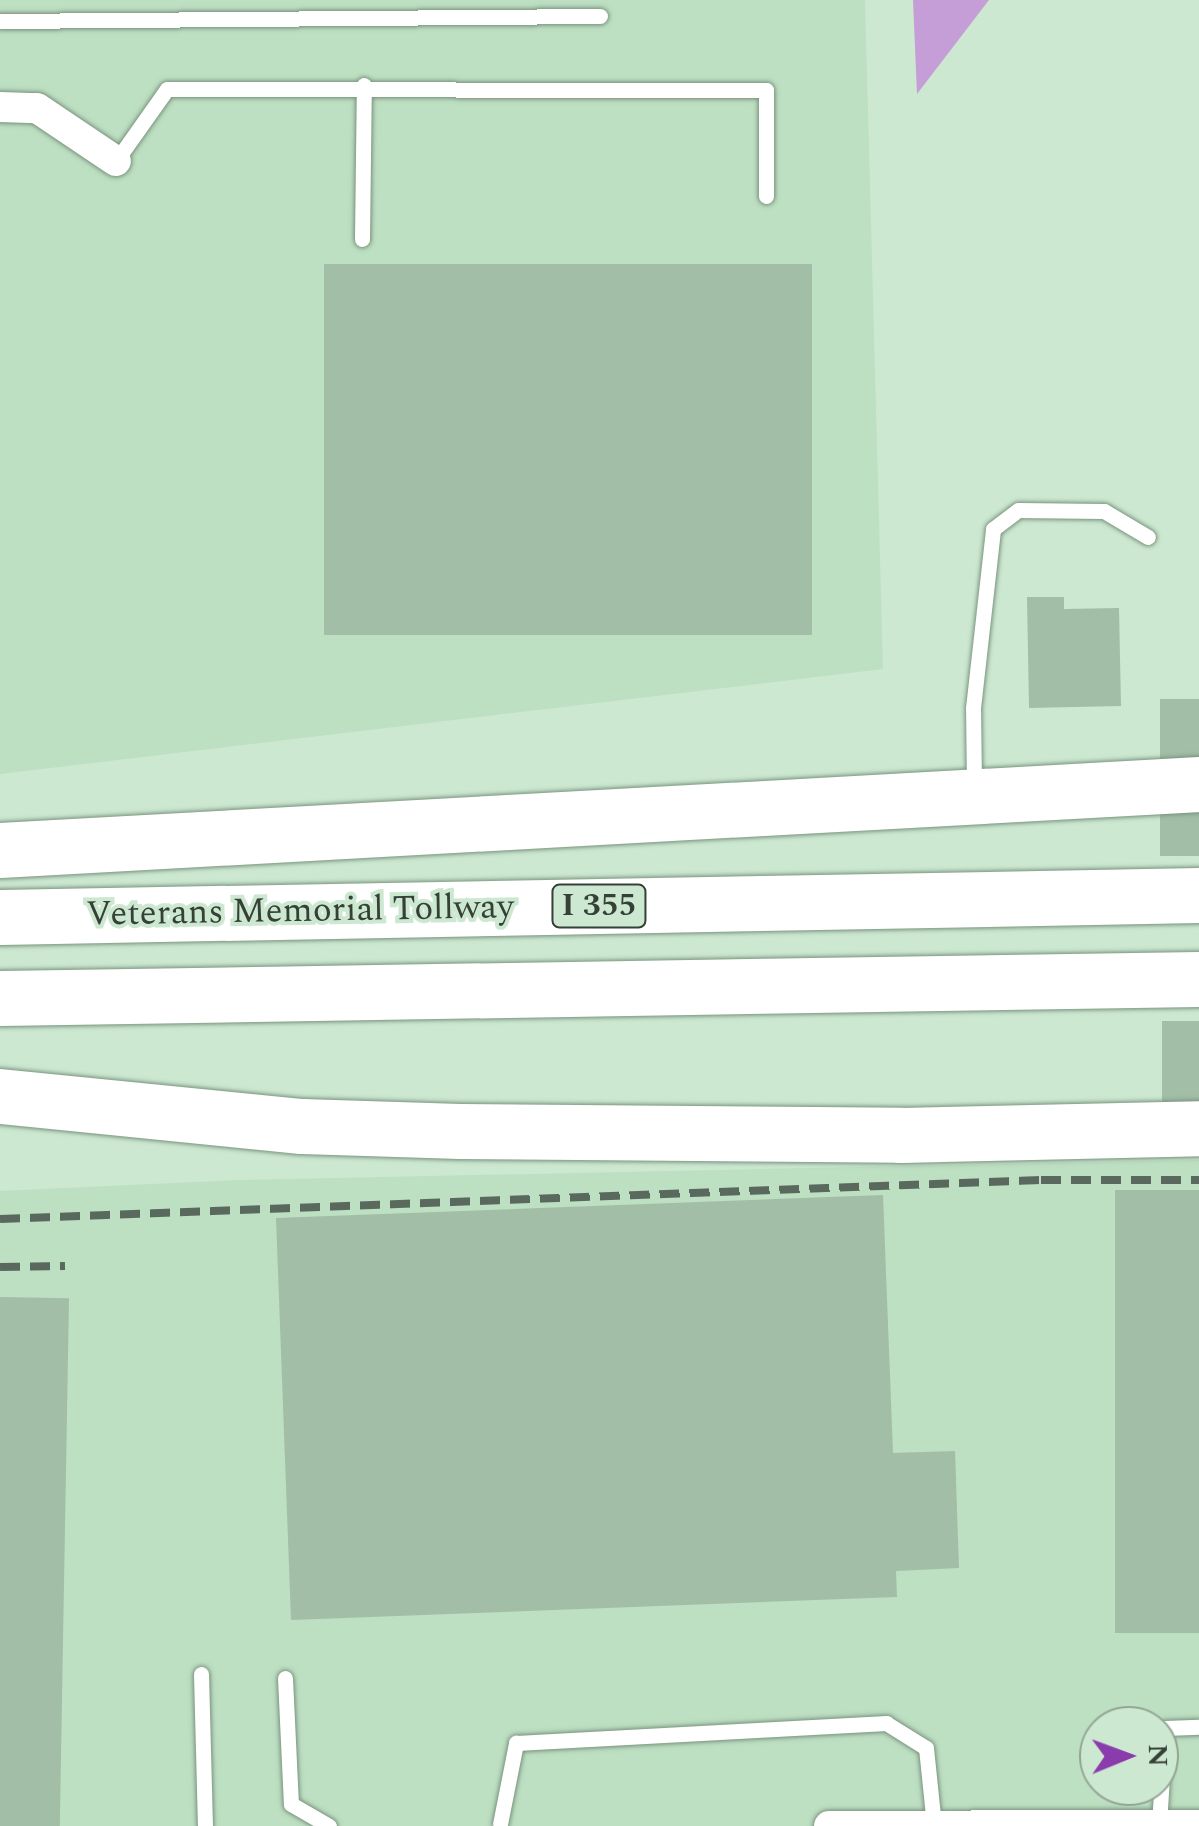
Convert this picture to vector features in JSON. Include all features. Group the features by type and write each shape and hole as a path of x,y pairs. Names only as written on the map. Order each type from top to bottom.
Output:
{"highway":[{"path":"0,850 1199,784"},
{"name":"Veterans Memorial Tollway","path":"0,917 1199,895"},
{"path":"0,998 1199,980"},
{"path":"0,1096 302,1126 440,1131 901,1135 1199,1128"}],"street":[{"path":"0,107 37,108 116,161"},
{"path":"830,1826 1199,1824"}],"lane":[{"path":"0,21 600,16"},
{"path":"116,161 167,89 364,85 766,90 766,196"},
{"path":"362,239 364,85"},
{"path":"974,796 974,708 992,529 1018,510 1104,511 1148,537"},
{"path":"201,1674 205,1826"},
{"path":"285,1678 291,1804 329,1826"},
{"path":"498,1825 516,1743 886,1723 926,1748 934,1825"},
{"path":"1159,1825 1164,1728 1199,1728"}],"shaded area":[{"path":"0,0 865,0 883,669 0,774"},
{"path":"913,0 989,0 917,94"},
{"path":"1199,1160 1199,1826 0,1826 0,1191 238,1180"}],"building":[{"path":"324,264 812,264 812,635 324,635"},
{"path":"1027,597 1064,597 1064,609 1119,608 1121,706 1029,708"},
{"path":"1160,699 1199,699 1199,856 1160,856"},
{"path":"1162,1021 1199,1021 1199,1144 1162,1144"},
{"path":"1115,1190 1199,1190 1199,1633 1115,1633"},
{"path":"883,1195 893,1453 955,1451 959,1568 896,1571 897,1597 291,1620 276,1218"},
{"path":"0,1297 69,1298 60,1826 0,1826"}],"railway":[{"path":"0,1219 1041,1180 1199,1180"},
{"path":"0,1267 65,1266"}]}
